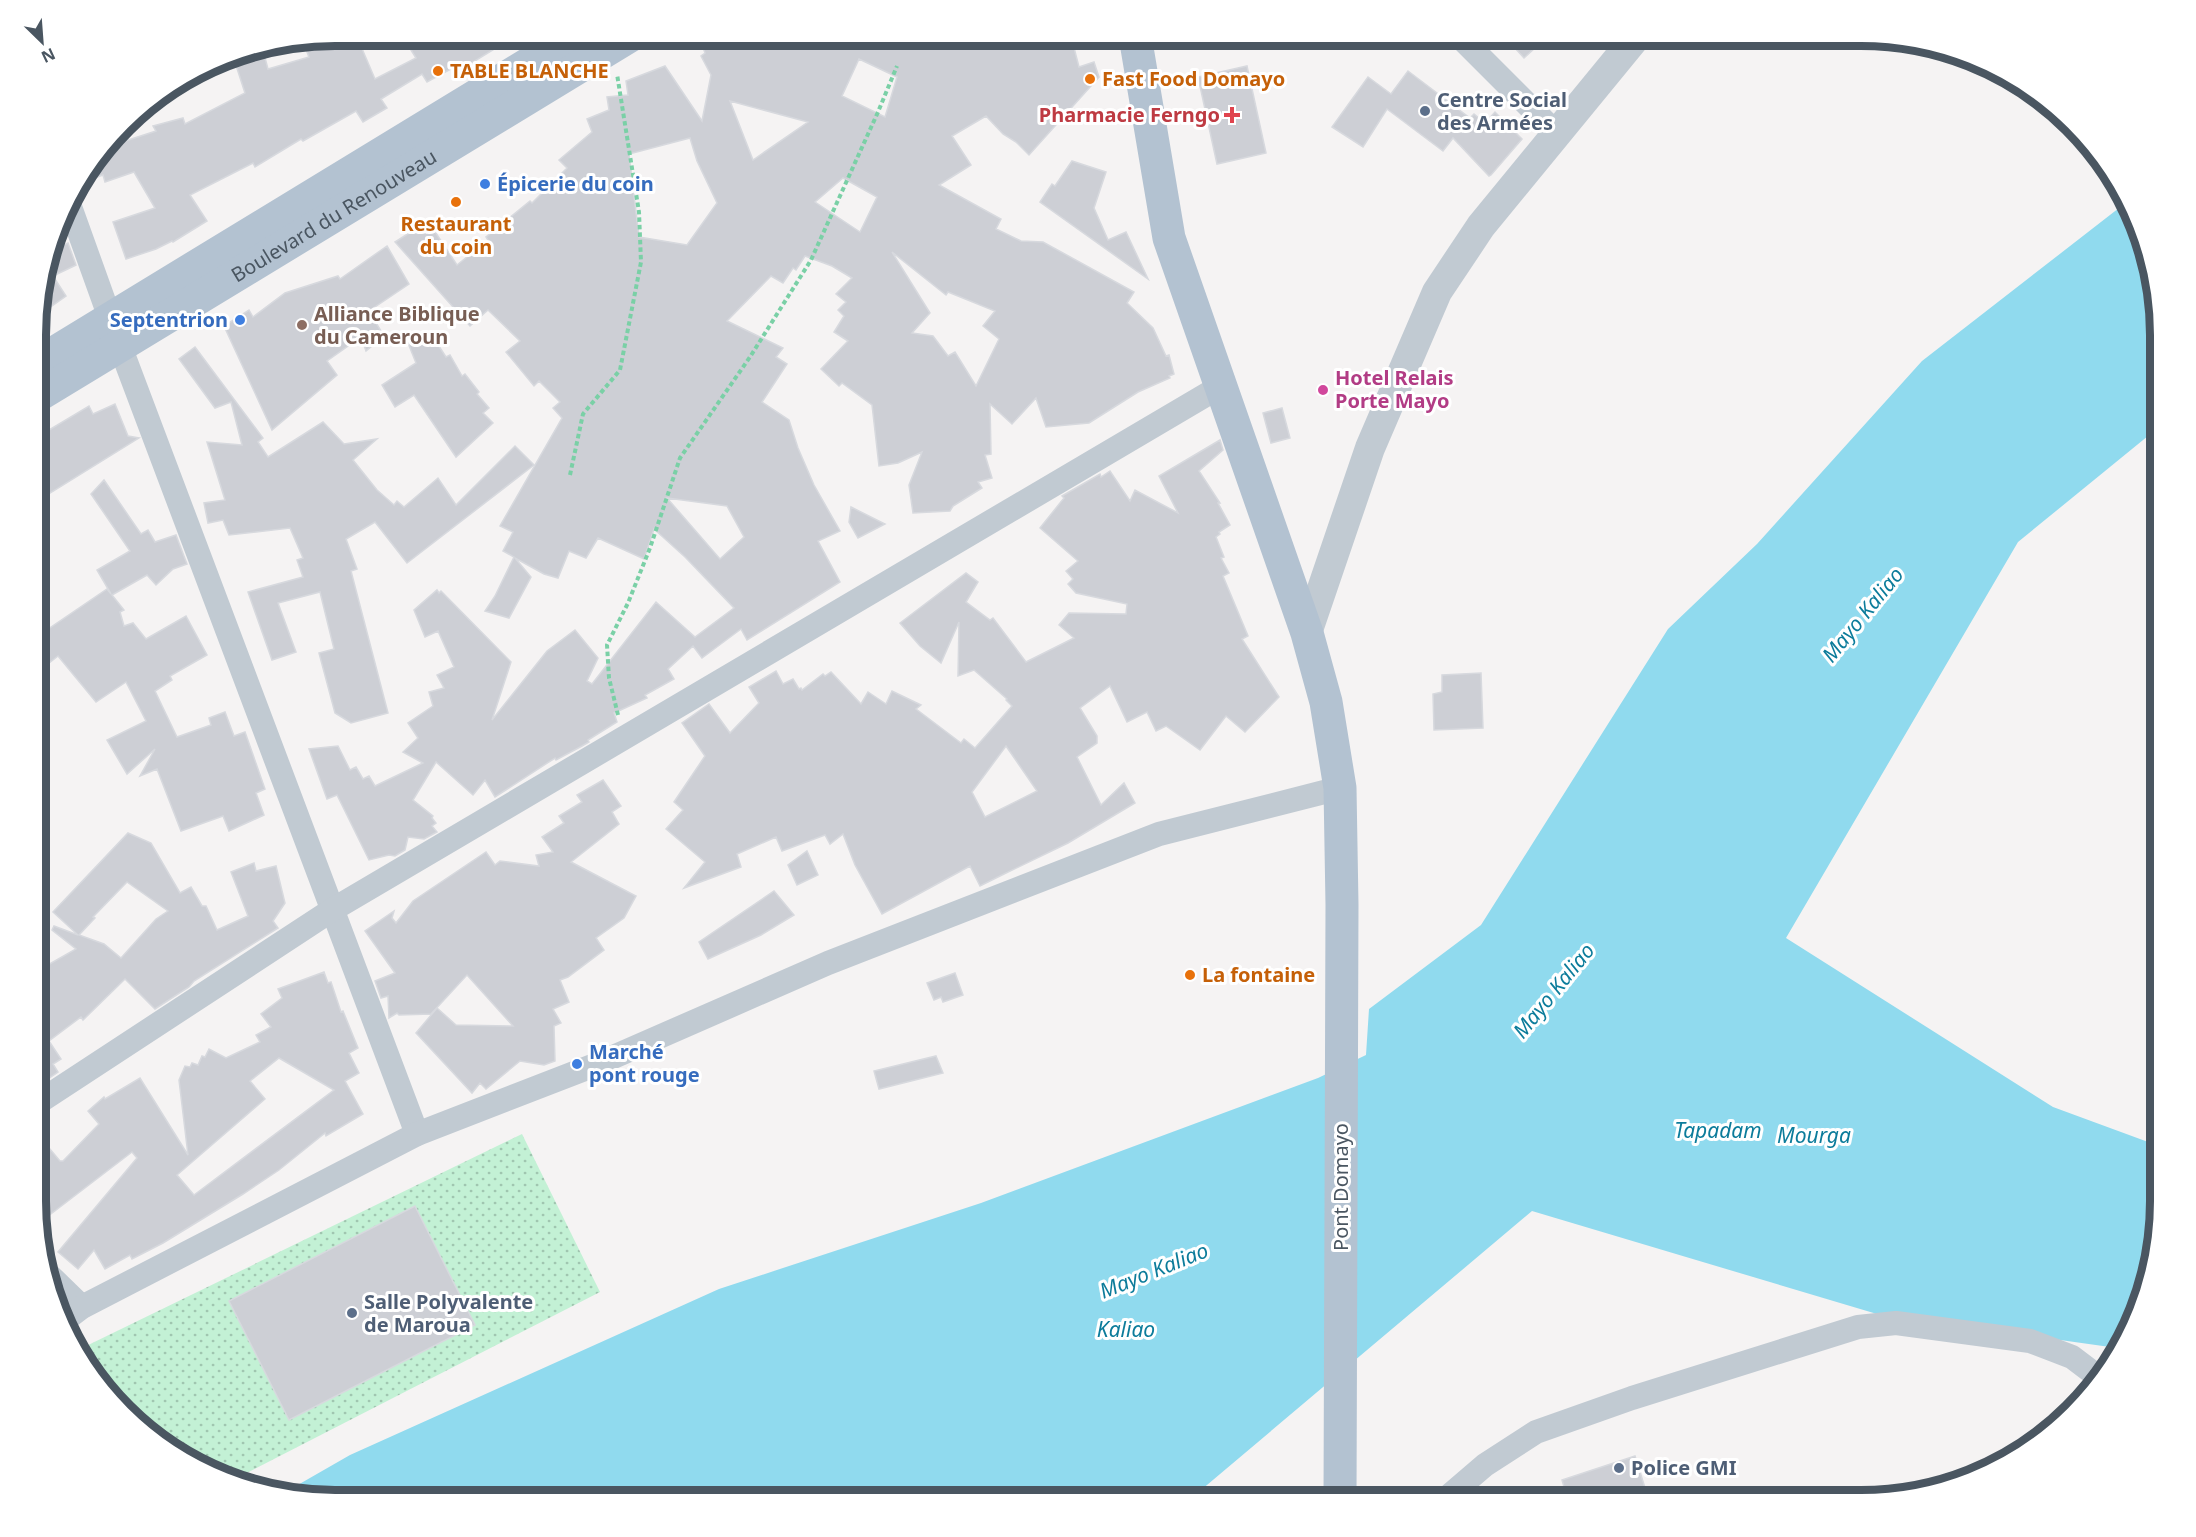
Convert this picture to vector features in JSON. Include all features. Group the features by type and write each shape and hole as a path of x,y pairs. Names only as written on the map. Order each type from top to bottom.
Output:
{"main road":[{"name":"Boulevard du Renouveau","path":"46,389 115,333 559,46"},
{"name":"Boulevard du Renouveau","path":"46,359 115,333 612,46"},
{"name":"Pont Domayo","path":"1137,46 1170,238 1307,633 1326,702 1340,788 1342,905 1339,1485"}],"street":[{"path":"1469,46 1557,134"},
{"path":"1307,633 1370,448 1437,292 1481,226 1628,46"},
{"path":"73,215 115,333 417,1134"},
{"path":"46,1097 332,910 1221,386"},
{"path":"61,1293 74,1314 417,1134 595,1065 828,963 1159,834 1340,788"},
{"path":"1456,1490 1485,1465 1536,1432 1632,1398 1858,1327 1896,1323 2031,1341 2072,1357 2093,1373"}],"path":[{"path":"570,475 583,414 620,370 641,262 639,212 622,46"},
{"path":"624,739 609,678 607,645 628,603 650,548 680,458 750,357 811,260 879,112 897,66"}],"green space":[{"path":"522,1134 600,1292 242,1475 208,1461 159,1431 118,1392 85,1346"}],"water":[{"name":"Kaliao","path":"2120,207 2140,261 2147,298 2150,335 2150,434 2018,542 1786,938 2053,1107 2150,1143 2150,1202 2144,1258 2128,1312 2110,1347 1877,1314 1532,1211 1201,1490 316,1490 294,1487 350,1455 719,1289 981,1203 1318,1078 1366,1055 1369,1009 1481,925 1668,629 1757,544 1922,361"}],"building":[{"path":"361,46 375,79 416,58 411,50 419,46 495,46 496,48 462,69 460,64 427,82 422,74 381,99 387,108 363,122 356,111 303,141 301,139 255,167 253,163 190,195 207,221 173,242 126,259 113,222 155,208 134,172 105,182 103,175 93,179 118,145 156,131 153,126 183,118 185,124 245,93 236,64 264,55 268,69 309,57 305,48"},
{"path":"703,46 1074,46 1079,67 1094,62 1099,77 1029,155 1016,142 1003,134 986,116 952,136 971,165 939,185 1001,219 996,229 1021,241 1043,242 1134,292 1127,303 1153,328 1166,356 1169,355 1174,374 1138,392 1089,423 1046,427 1036,398 1012,424 990,404 991,454 985,455 992,478 978,482 982,488 953,506 950,511 913,513 909,485 922,452 898,463 879,466 872,405 842,383 839,386 821,369 848,341 834,332 844,316 838,310 846,302 836,294 852,278 832,266 805,256 796,270 793,268 783,283 771,276 727,321 783,348 776,357 787,364 762,402 789,420 814,485 840,531 818,541 840,582 747,640 741,629 702,658 693,646 668,669 674,679 645,695 647,698 614,713 617,722 588,740 589,742 556,760 555,758 495,797 485,780 473,795 436,762 413,800 433,816 436,823 432,826 437,832 424,839 408,837 405,850 395,856 389,855 369,860 337,795 327,799 309,749 338,746 350,770 356,767 363,779 369,776 375,786 423,763 403,752 418,738 408,723 433,706 429,692 444,688 437,675 454,667 438,631 425,637 414,610 437,590 439,593 441,591 511,662 492,720 547,651 575,630 598,658 587,681 592,684 656,602 695,637 734,608 685,557 654,529 644,559 598,538 586,558 569,551 558,578 544,574 515,558 531,577 509,618 485,611 514,557 503,551 513,532 500,526 562,418 553,408 560,402 539,381 534,386 506,352 520,341 488,310 470,326 395,242 428,221 457,265 488,240 486,237 530,201 532,203 567,168 559,160 592,132 587,119 609,110 607,97 628,95 626,81 665,66 702,121 711,75 701,56 705,53","holes":["859,59 897,77 885,117 842,96","730,101 808,122 753,160","690,138 697,161 717,203 687,245 639,237 629,154","843,178 877,197 860,232 815,202","892,252 946,295 948,292 995,311 983,326 999,339 976,386 955,352 948,356 933,336 912,333 930,313","667,498 727,506 744,537 720,559"]},
{"path":"1513,46 1537,46 1524,58"},
{"name":"Pharmacie Ferngo","path":"1247,66 1266,153 1217,164 1198,77"},
{"path":"1408,71 1470,118 1474,114 1485,123 1495,112 1522,139 1491,175 1489,176 1453,138 1443,151 1387,109 1363,147 1332,127 1368,77 1391,94"},
{"path":"1072,161 1106,172 1094,208 1108,240 1126,232 1148,279 1040,202 1052,184 1055,186"},
{"path":"68,243 76,265 53,276 66,296 48,309 52,279 61,246"},
{"path":"387,246 409,284 369,311 384,336 366,351 361,337 327,361 337,375 272,430 224,326 249,310 253,317 285,293 338,276 340,279"},
{"path":"431,334 446,357 450,355 462,376 465,374 479,392 477,394 489,408 483,413 493,423 456,457 414,395 395,407 382,385 416,363 408,343"},
{"path":"195,347 263,438 258,442 268,457 323,422 344,444 377,439 353,460 377,490 394,505 397,501 404,507 438,478 456,505 515,446 534,465 407,563 375,522 346,539 357,569 351,571 388,713 351,723 335,713 319,653 334,649 320,592 278,603 296,652 272,660 248,592 303,577 297,560 303,558 290,528 229,535 223,520 208,523 204,503 225,500 207,442 242,445 231,402 215,408 179,359"},
{"path":"115,404 128,436 139,438 46,496 46,432 89,406 93,414"},
{"path":"1282,408 1290,438 1271,443 1263,413"},
{"path":"1220,440 1223,450 1199,471 1220,503 1218,503 1230,525 1219,532 1220,534 1216,537 1224,557 1221,558 1229,573 1223,576 1248,636 1242,639 1279,697 1245,732 1226,716 1200,750 1166,726 1156,731 1147,712 1127,722 1110,686 1080,708 1097,736 1097,743 1077,757 1101,805 1124,783 1135,803 1068,843 980,886 970,866 882,914 855,865 843,834 830,844 825,835 782,851 776,837 737,854 741,867 684,888 705,862 666,829 683,810 674,802 705,756 682,723 709,704 730,733 759,703 749,687 776,671 783,684 793,679 802,690 823,674 825,676 831,672 861,704 868,692 886,704 892,691 921,705 916,709 961,743 964,739 975,748 1012,706 974,670 958,676 959,622 941,663 920,646 900,623 966,573 978,582 966,602 990,620 993,618 1026,662 1074,638 1059,625 1069,613 1126,614 1127,604 1076,593 1068,584 1073,579 1066,571 1078,561 1040,528 1064,498 1062,496 1100,474 1101,477 1110,471 1130,501 1135,490 1178,513 1159,476","holes":["1006,746 1037,791 985,817 972,792"]},
{"path":"104,480 141,534 148,530 155,542 176,535 187,564 173,569 156,585 147,575 112,595 124,610 120,612 124,626 133,623 146,639 186,616 207,655 170,676 172,680 155,691 177,737 211,725 209,718 225,712 234,736 245,732 265,789 256,793 264,815 229,831 223,816 181,831 157,769 140,776 155,749 127,774 107,740 146,721 126,682 96,702 58,656 46,665 46,631 107,589 111,594 97,570 130,551 91,494"},
{"path":"851,507 885,524 858,538 849,522"},
{"path":"1481,673 1483,728 1434,730 1433,694 1442,692 1442,675"},
{"path":"603,780 621,806 612,812 619,824 571,862 636,896 624,918 596,938 604,950 568,977 560,980 569,1002 553,1009 561,1023 554,1026 555,1061 544,1065 520,1061 486,1089 480,1083 472,1093 416,1033 437,1008 456,1025 513,1026 467,975 431,1014 399,1015 397,1013 389,1018 388,996 381,998 375,981 395,973 365,931 394,911 392,918 396,923 413,901 486,852 495,865 500,861 539,866 536,855 553,852 542,837 564,823 559,816 582,802 577,795"},
{"path":"128,833 151,843 180,893 191,887 202,906 206,906 217,930 248,916 231,872 254,863 256,871 276,866 285,903 273,921 278,928 194,981 189,987 155,1009 125,979 83,1020 81,1017 49,1041 61,1059 53,1064 58,1072 46,1080 46,966 76,949 52,930 54,926 78,935 53,912","holes":["127,882 168,911 156,919 121,958 104,944 79,935"]},
{"path":"807,851 818,875 797,885 788,865"},
{"path":"774,891 794,915 761,935 708,959 699,942"},
{"path":"324,972 328,983 331,982 341,1012 343,1011 358,1048 349,1053 359,1073 345,1081 363,1114 326,1136 325,1133 279,1170 163,1243 132,1259 130,1255 105,1269 94,1250 78,1269 58,1252 137,1158 132,1152 47,1217 46,1144 60,1161 63,1161 99,1124 88,1111 104,1097 105,1099 140,1078 188,1155 179,1080 185,1066 190,1067 192,1063 198,1065 202,1056 205,1057 209,1049 226,1058 260,1042 256,1035 271,1027 261,1014 282,998 278,989","holes":["279,1058 334,1090 194,1195 177,1175 265,1099 250,1081"]},
{"path":"955,973 963,995 943,1002 941,997 934,1000 927,983"},
{"path":"936,1056 943,1073 879,1089 874,1071"},
{"name":"Salle Polyvalente de Maroua","path":"415,1206 475,1325 289,1420 229,1301"},
{"name":"Police GMI","path":"1635,1456 1646,1490 1565,1490 1562,1480"}],"place":[{"name":"TABLE BLANCHE","path":"438,71"},
{"name":"Fast Food Domayo","path":"1090,79"},
{"name":"Centre Social des Armées","path":"1425,111"},
{"name":"Pharmacie Ferngo","path":"1232,115"},
{"name":"Épicerie du coin","path":"485,184"},
{"name":"Restaurant du coin","path":"456,202"},
{"name":"Septentrion","path":"240,320"},
{"name":"Alliance Biblique du Cameroun","path":"302,325"},
{"name":"Hotel Relais Porte Mayo","path":"1323,390"},
{"name":"La fontaine","path":"1190,975"},
{"name":"Marché pont rouge","path":"577,1064"},
{"name":"Salle Polyvalente de Maroua","path":"352,1313"},
{"name":"Police GMI","path":"1619,1468"}],"water label":[{"name":"Mayo Kaliao","path":"1863,615"},
{"name":"Mayo Kaliao","path":"1554,991"},
{"name":"Tapadam","path":"1718,1131"},
{"name":"Mourga","path":"1814,1136"},
{"name":"Mayo Kaliao","path":"1154,1271"}]}
